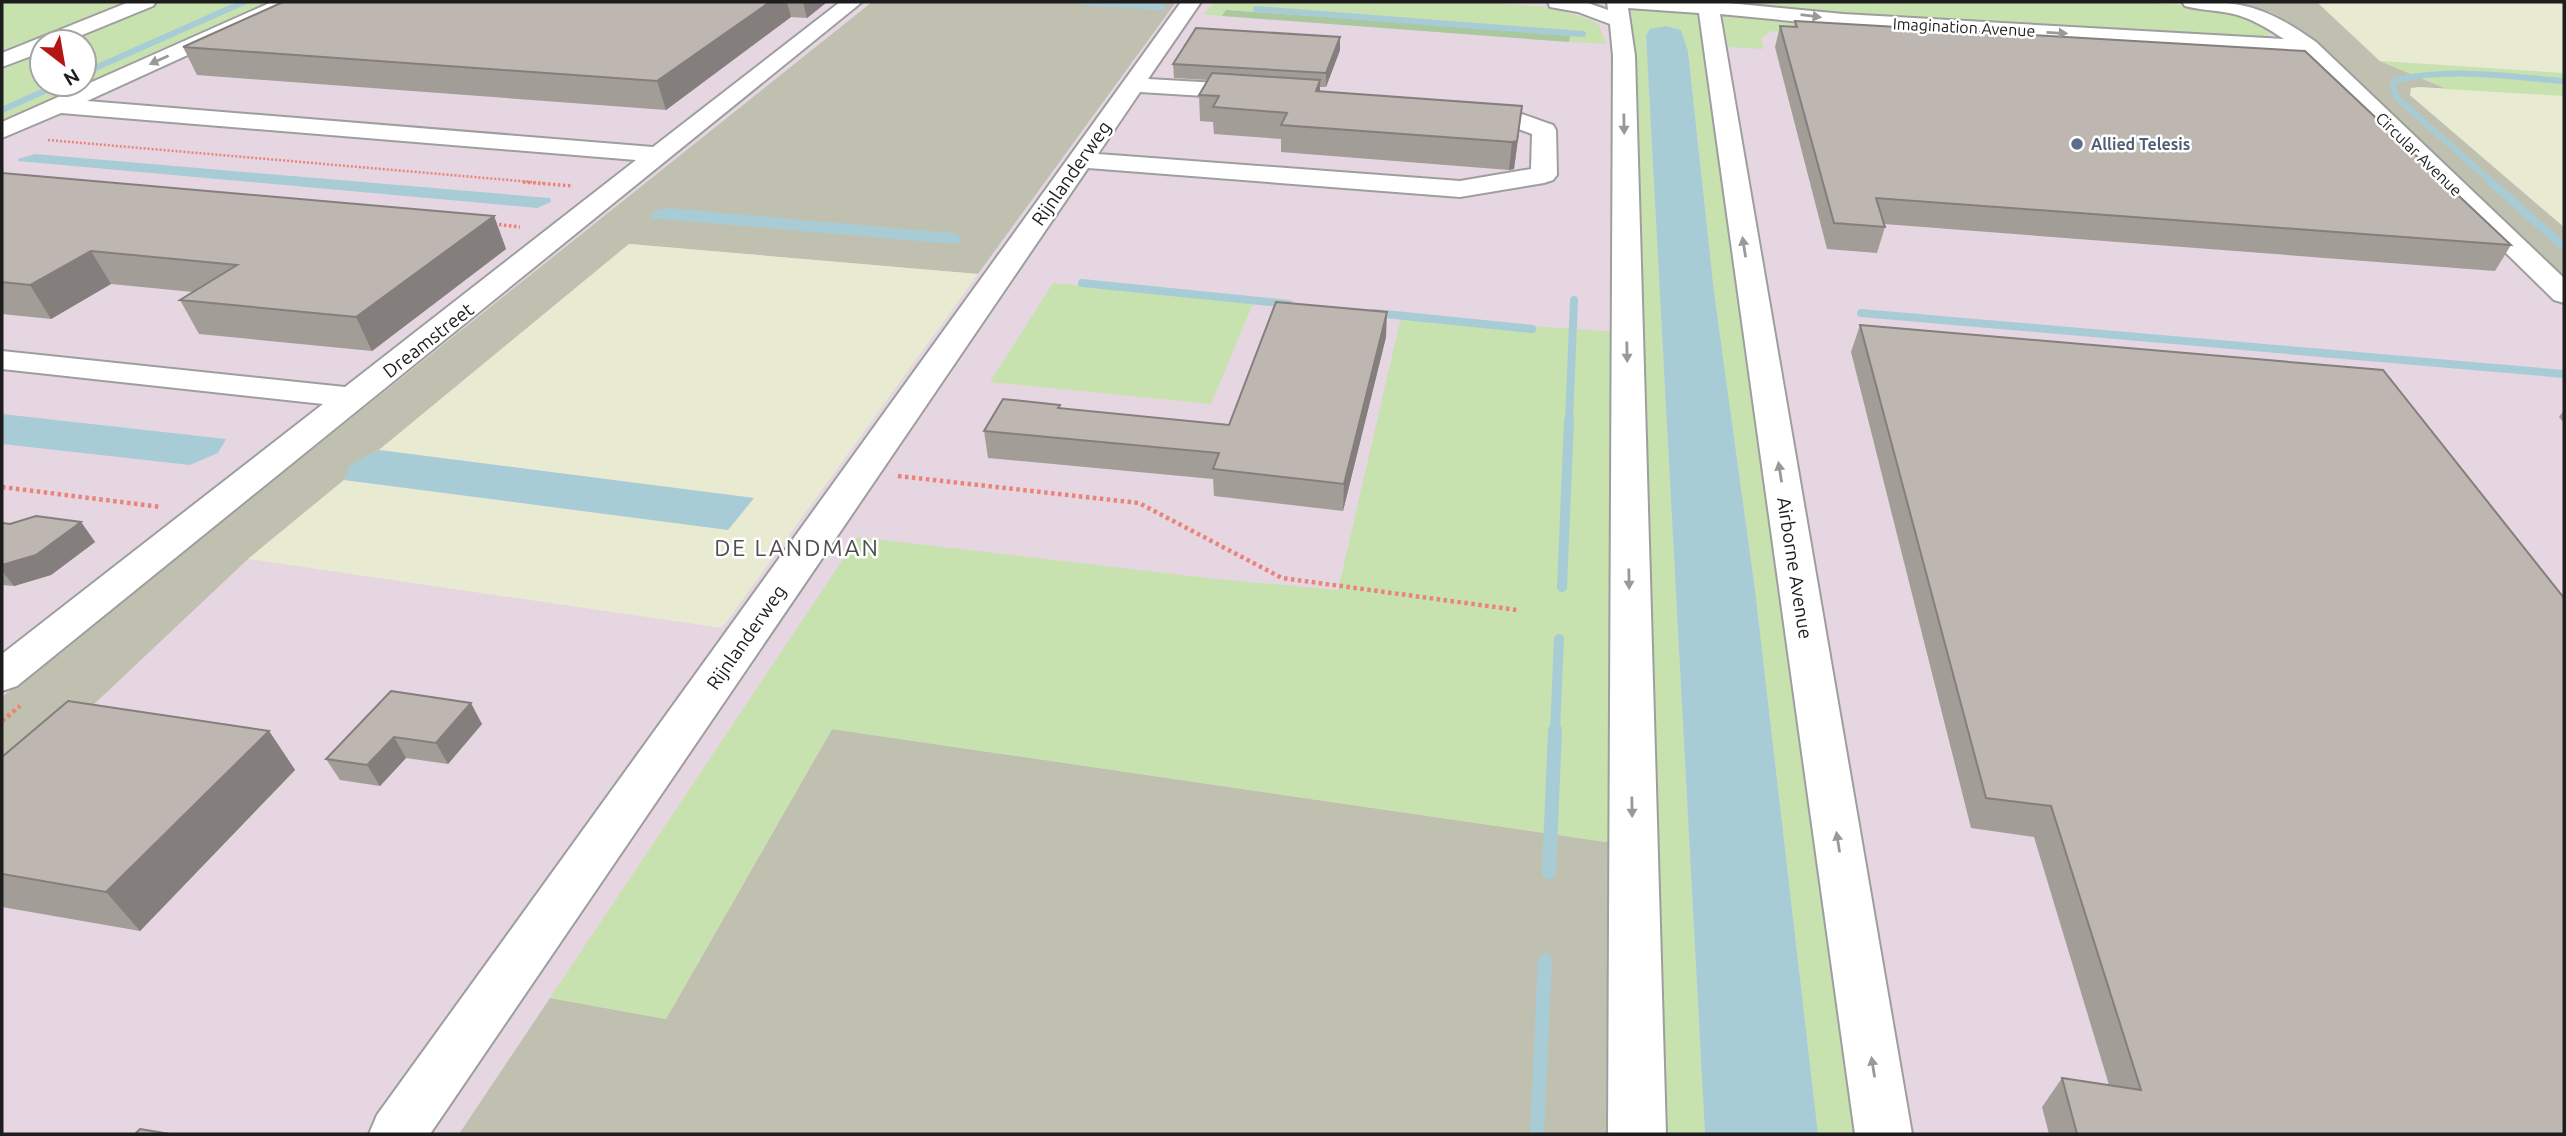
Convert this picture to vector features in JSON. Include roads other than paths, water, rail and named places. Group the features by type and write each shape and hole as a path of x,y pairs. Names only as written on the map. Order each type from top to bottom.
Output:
{"street":[{"path":"82,28 146,2"},
{"path":"5,127 288,2"},
{"name":"Dreamstreet","path":"2,676 852,2"},
{"name":"Rijnlanderweg","path":"397,1134 1191,2"},
{"path":"1531,2 1562,2 1582,8 1620,8 1624,56 1637,1134"},
{"name":"Circular Avenue","path":"2192,2 2228,5 2270,19 2308,47 2564,294"},
{"name":"Imagination Avenue","path":"1620,8 1709,4 1843,20 2308,47"},
{"name":"Airborne Avenue","path":"1709,4 1721,103 1884,1134"},
{"path":"2,61 28,50"},
{"path":"1133,85 1280,94"},
{"path":"57,106 661,155"},
{"path":"1080,160 1460,189 1544,176 1545,130 1506,116 1451,112"},
{"path":"2,360 354,398"}],"water":[{"path":"1666,26 1681,30 1688,51 1714,292 1755,590 1818,1134 1705,1134 1646,35 1650,29"},
{"path":"35,154 550,198 551,202 537,208 18,161"},
{"path":"665,208 953,233 960,237 960,241 954,244 652,218 648,214"},
{"path":"2,414 226,439 218,453 190,465 2,444"},
{"path":"379,450 754,498 728,530 344,480 350,465"}],"waterway":[{"path":"98,67 244,2"},
{"path":"1083,2 1162,7"},
{"path":"1256,9 1583,34"},
{"path":"2493,183 2397,98 2393,85 2396,80 2459,74 2564,81"},
{"path":"2,110 29,98"},
{"path":"2491,182 2564,247"},
{"path":"1082,283 1289,304"},
{"path":"1569,421 1574,300"},
{"path":"1375,313 1532,329"},
{"path":"1861,313 2564,374"},
{"path":"1562,587 1569,420"},
{"path":"1555,732 1559,639"},
{"path":"1549,872 1555,730"},
{"path":"1537,1134 1545,961"}],"place":[{"name":"Allied Telesis","path":"2077,144"}],"district":[{"name":"DE LANDMAN","path":"797,547"}]}
